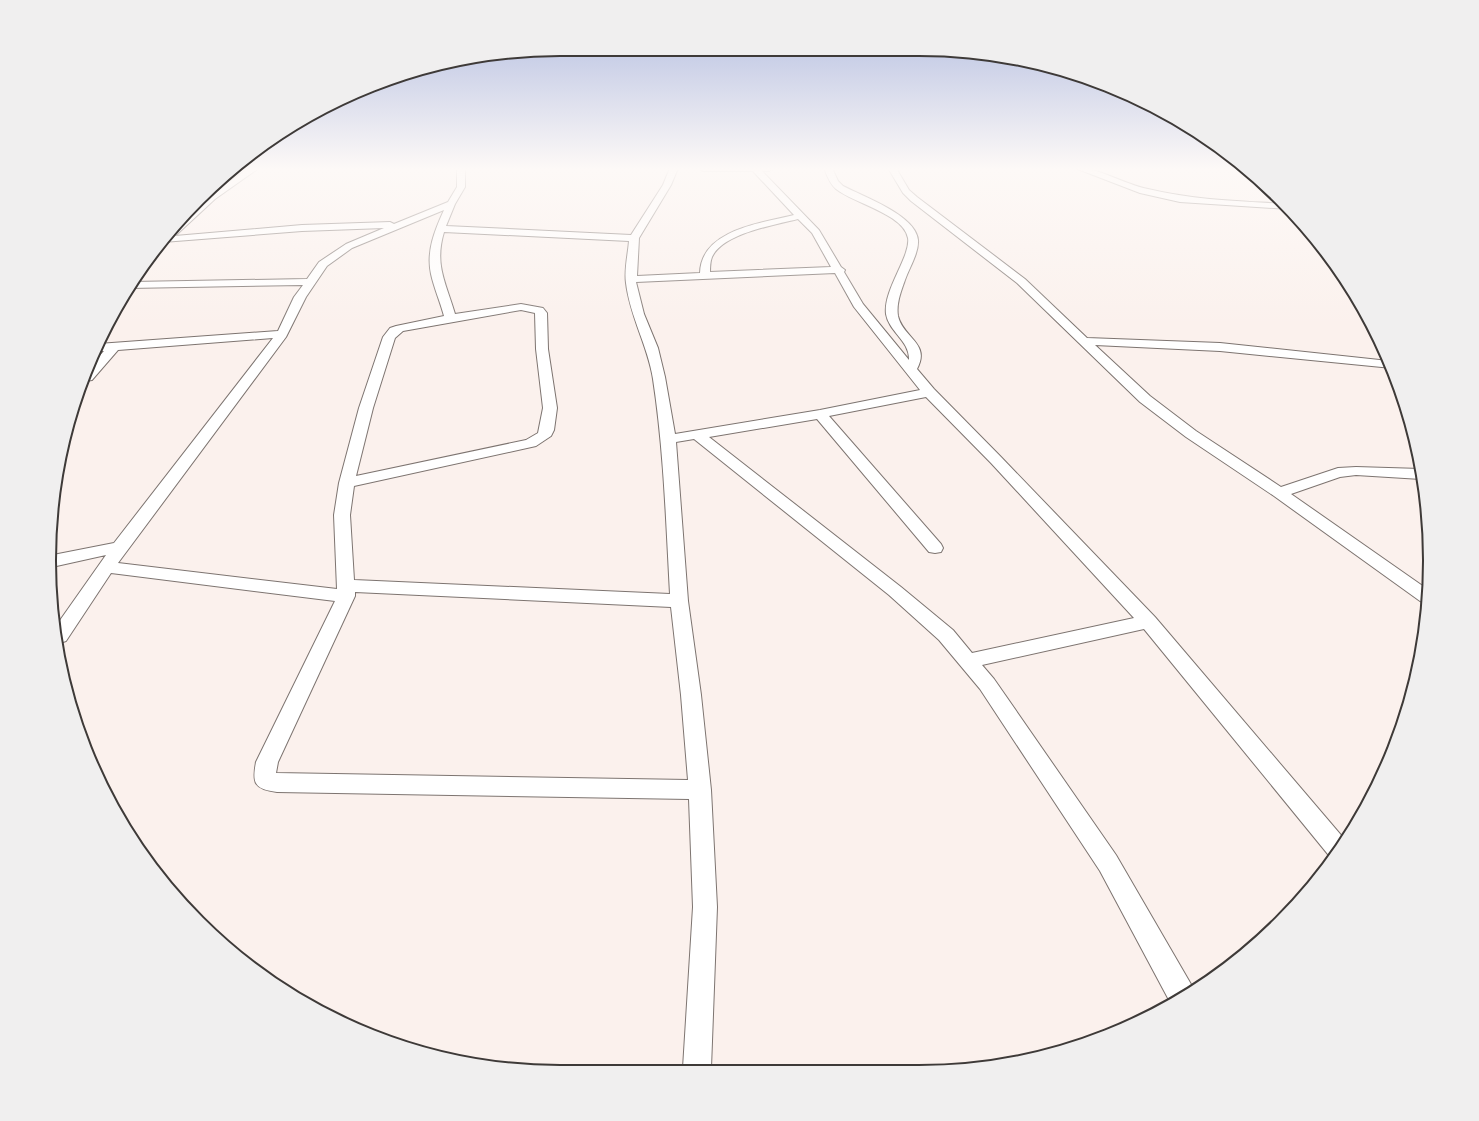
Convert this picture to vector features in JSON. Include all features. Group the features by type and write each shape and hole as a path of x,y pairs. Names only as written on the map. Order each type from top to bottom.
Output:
{"street":[{"path":"61,632 120,547 282,334 300,297 323,264 349,246 411,220"},
{"path":"444,220 440,229 435,258 435,268 450,318"},
{"path":"645,220 634,238 631,279 633,296 638,314 652,348 659,377 669,439 678,601 691,695 700,790 705,907 697,1065"},
{"path":"705,275 706,259 719,244 733,236 784,220"},
{"path":"804,220 816,232 840,270 858,305 910,370 929,392 996,460 1148,622 1335,845"},
{"path":"902,220 907,224 912,232 913,238 912,247 896,290 892,314 895,322 915,350 916,358 910,370"},
{"path":"943,220 1021,281 1145,399 1191,434 1279,493 1422,594"},
{"path":"171,239 309,228 400,225"},
{"path":"440,229 634,238"},
{"path":"631,279 840,270"},
{"path":"138,285 311,282"},
{"path":"347,483 531,444 544,436 548,430 550,408 542,349 541,313 539,310 521,307 450,318 400,328 394,331 389,337 366,408 347,483 342,515 346,591 267,762 264,778 270,782 700,790"},
{"path":"103,348 282,334"},
{"path":"1083,341 1220,347 1384,364"},
{"path":"93,371 114,347"},
{"path":"669,439 820,414 929,392"},
{"path":"820,414 935,548"},
{"path":"698,435 895,591 946,635 992,690 1108,863 1180,992"},
{"path":"1279,493 1338,473 1356,471 1415,474"},
{"path":"56,560 120,547"},
{"path":"106,567 346,591 678,601"},
{"path":"968,661 1148,622"}]}
